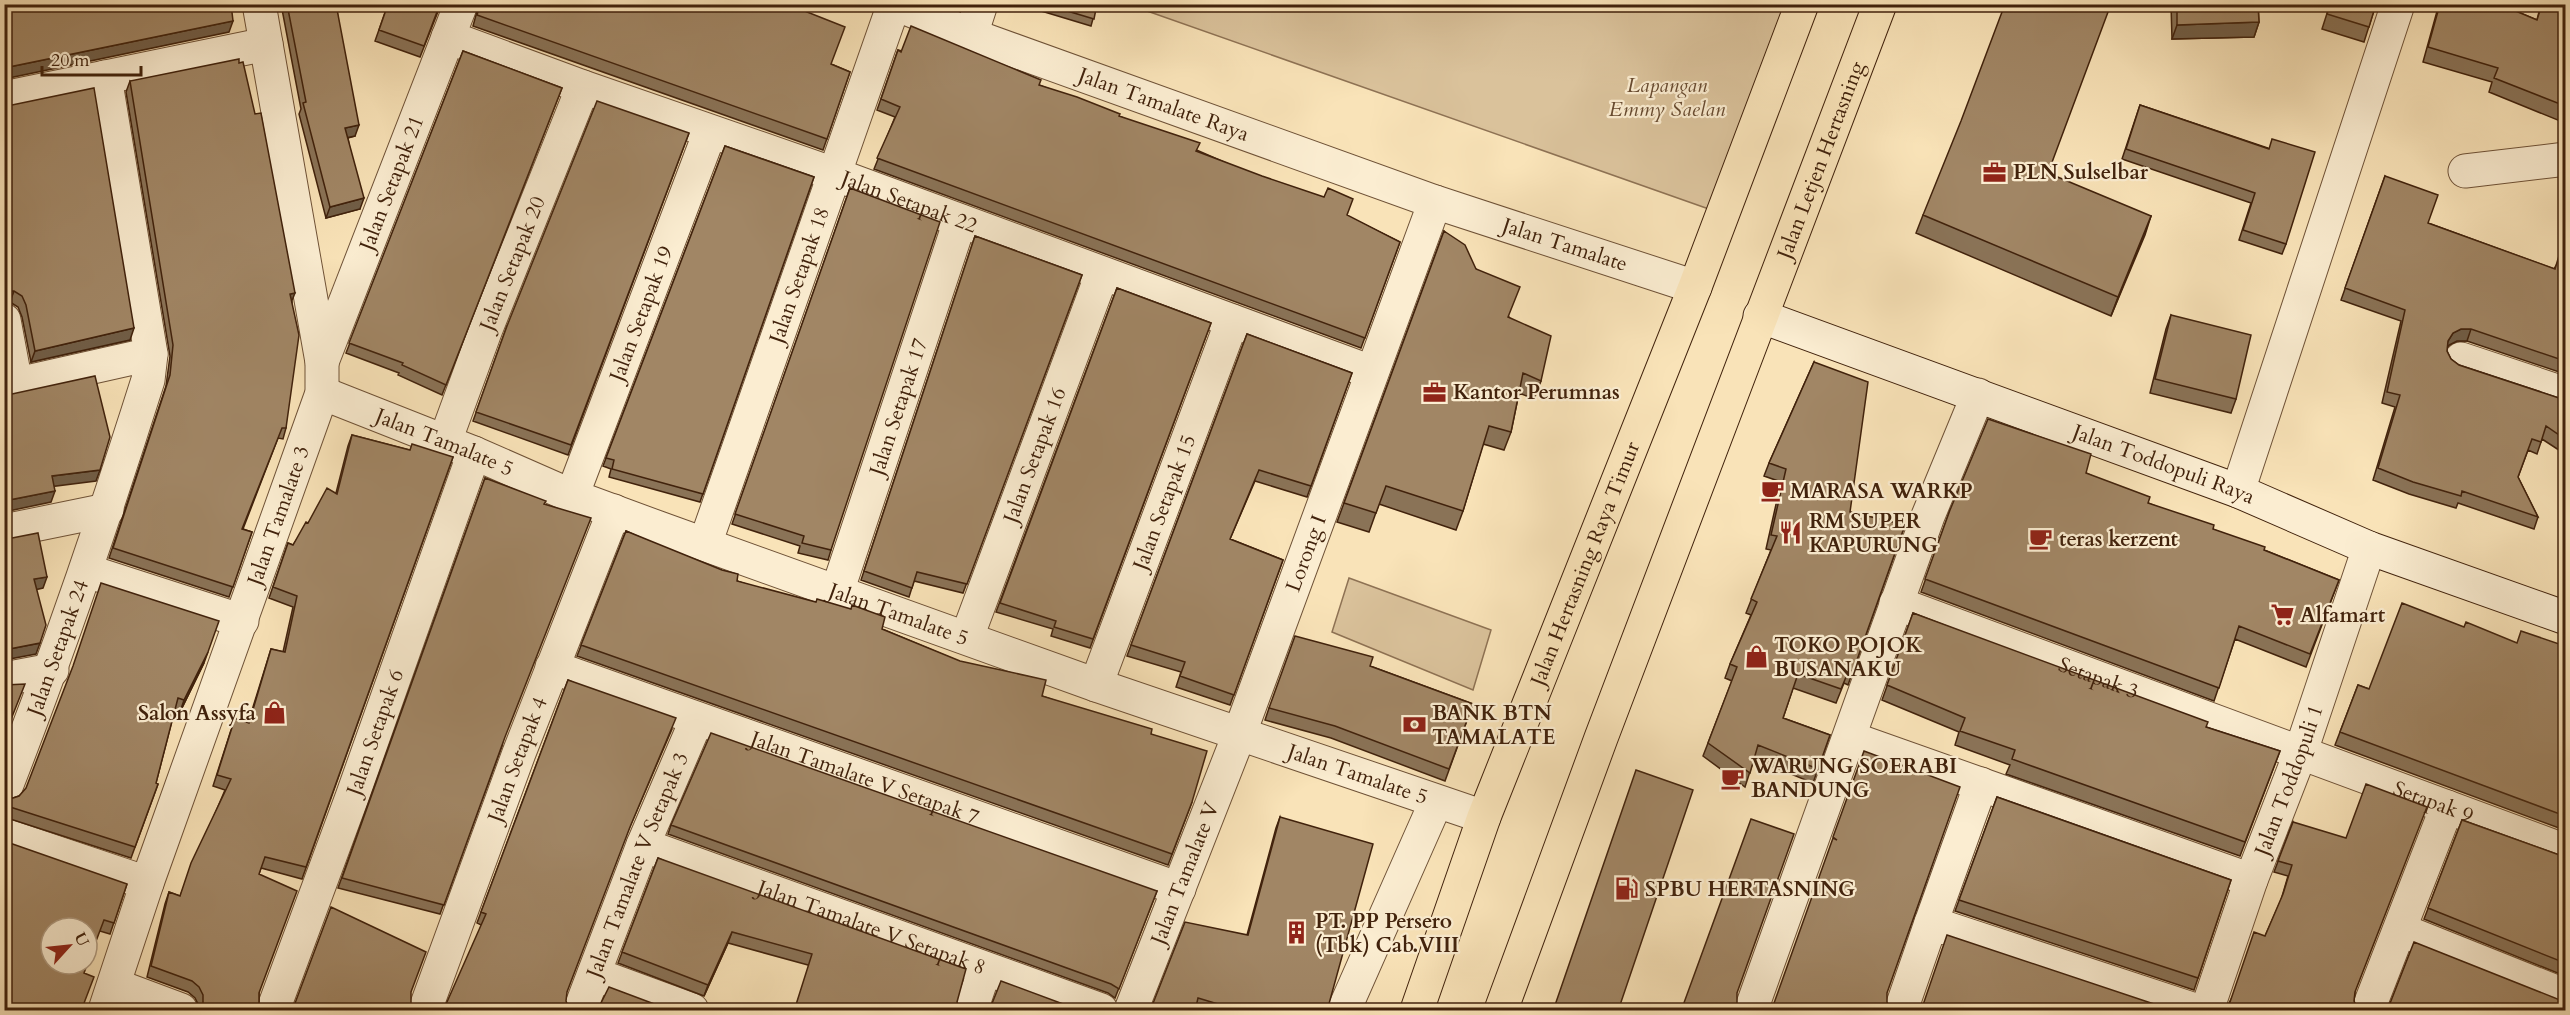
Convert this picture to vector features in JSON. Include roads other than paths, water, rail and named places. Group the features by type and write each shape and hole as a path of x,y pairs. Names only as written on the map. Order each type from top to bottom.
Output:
{"main road":[{"path":"1695,287 1802,4"},
{"name":"Jalan Letjen Hertasning","path":"1760,316 1880,4"},
{"name":"Jalan Hertasning Raya Timur","path":"1417,1011 1484,817 1695,287"},
{"path":"1501,1011 1760,316"}],"street":[{"name":"Jalan Tamalate 3","path":"110,998 147,883 242,621 322,377 259,4"},
{"name":"Jalan Setapak 21","path":"322,377 460,4"},
{"name":"Jalan Tamalate Raya","path":"895,4 972,35 1435,202"},
{"name":"Jalan Setapak 18","path":"705,544 895,4"},
{"path":"972,35 981,4"},
{"path":"2238,491 2398,4"},
{"name":"Jalan Setapak 22","path":"448,37 583,87 834,174 1371,372"},
{"path":"4,98 266,44"},
{"name":"Jalan Setapak 24","path":"4,792 52,670 87,571 148,380 151,354 105,77"},
{"name":"Jalan Setapak 20","path":"460,447 486,329 583,87"},
{"name":"Jalan Setapak 19","path":"572,496 710,132"},
{"path":"2465,171 2565,159"},
{"name":"Jalan Tamalate","path":"1435,202 1695,287"},
{"name":"Lorong I","path":"1239,735 1435,202"},
{"name":"Jalan Setapak 17","path":"837,592 960,221"},
{"name":"Jalan Setapak 16","path":"967,637 1102,274"},
{"name":"Jalan Toddopuli Raya","path":"1760,316 2238,491 2369,548 2565,618"},
{"path":"4,320 10,386 151,354"},
{"name":"Jalan Setapak 15","path":"1096,685 1232,321"},
{"path":"2462,359 2565,394"},
{"name":"Jalan Tamalate 5","path":"322,377 460,447 572,496 1096,685 1484,817"},
{"path":"1751,1011 1928,516 1978,395"},
{"name":"Jalan Setapak 6","path":"273,1011 352,797 460,447"},
{"path":"4,531 107,510"},
{"name":"Jalan Setapak 4","path":"425,1011 552,667 614,511"},
{"name":"Jalan Toddopuli 1","path":"2207,1011 2251,880 2300,754 2369,548"},
{"path":"87,571 242,621"},
{"name":"Setapak 3","path":"1896,603 2300,754"},
{"name":"Jalan Tamalate V Setapak 7","path":"552,667 1179,889"},
{"path":"4,679 52,670"},
{"name":"Jalan Tamalate V Setapak 3","path":"580,1011 643,845 697,719"},
{"name":"Jalan Tamalate V","path":"1131,1011 1239,735"},
{"path":"1850,738 2251,880"},
{"name":"Setapak 9","path":"2300,754 2565,851"},
{"path":"1901,1011 1981,784"},
{"path":"1344,1011 1436,802"},
{"path":"2368,1011 2447,807"},
{"path":"4,835 147,883"},
{"name":"Jalan Tamalate V Setapak 8","path":"643,845 1101,1011"},
{"path":"1931,923 2195,1011"},
{"path":"2401,930 2565,996"},
{"path":"971,1011 985,969"},
{"path":"594,974 692,1011"},
{"path":"110,998 182,1011"}],"place":[{"name":"PLN Sulselbar","path":"1995,172"},
{"name":"Kantor Perumnas","path":"1435,392"},
{"name":"MARASA WARKP","path":"1772,491"},
{"name":"RM SUPER KAPURUNG","path":"1791,533"},
{"name":"teras kerzent","path":"2041,539"},
{"name":"Alfamart","path":"2282,615"},
{"name":"TOKO POJOK BUSANAKU","path":"1756,657"},
{"name":"Salon Assyfa","path":"274,713"},
{"name":"BANK BTN TAMALATE","path":"1414,725"},
{"name":"WARUNG SOERABI BANDUNG","path":"1733,778"},
{"name":"SPBU HERTASNING","path":"1627,889"},
{"name":"PT. PP Persero (Tbk) Cab.VIII","path":"1297,933"}],"park label":[{"name":"Lapangan Emmy Saelan","path":"1667,97"}]}
